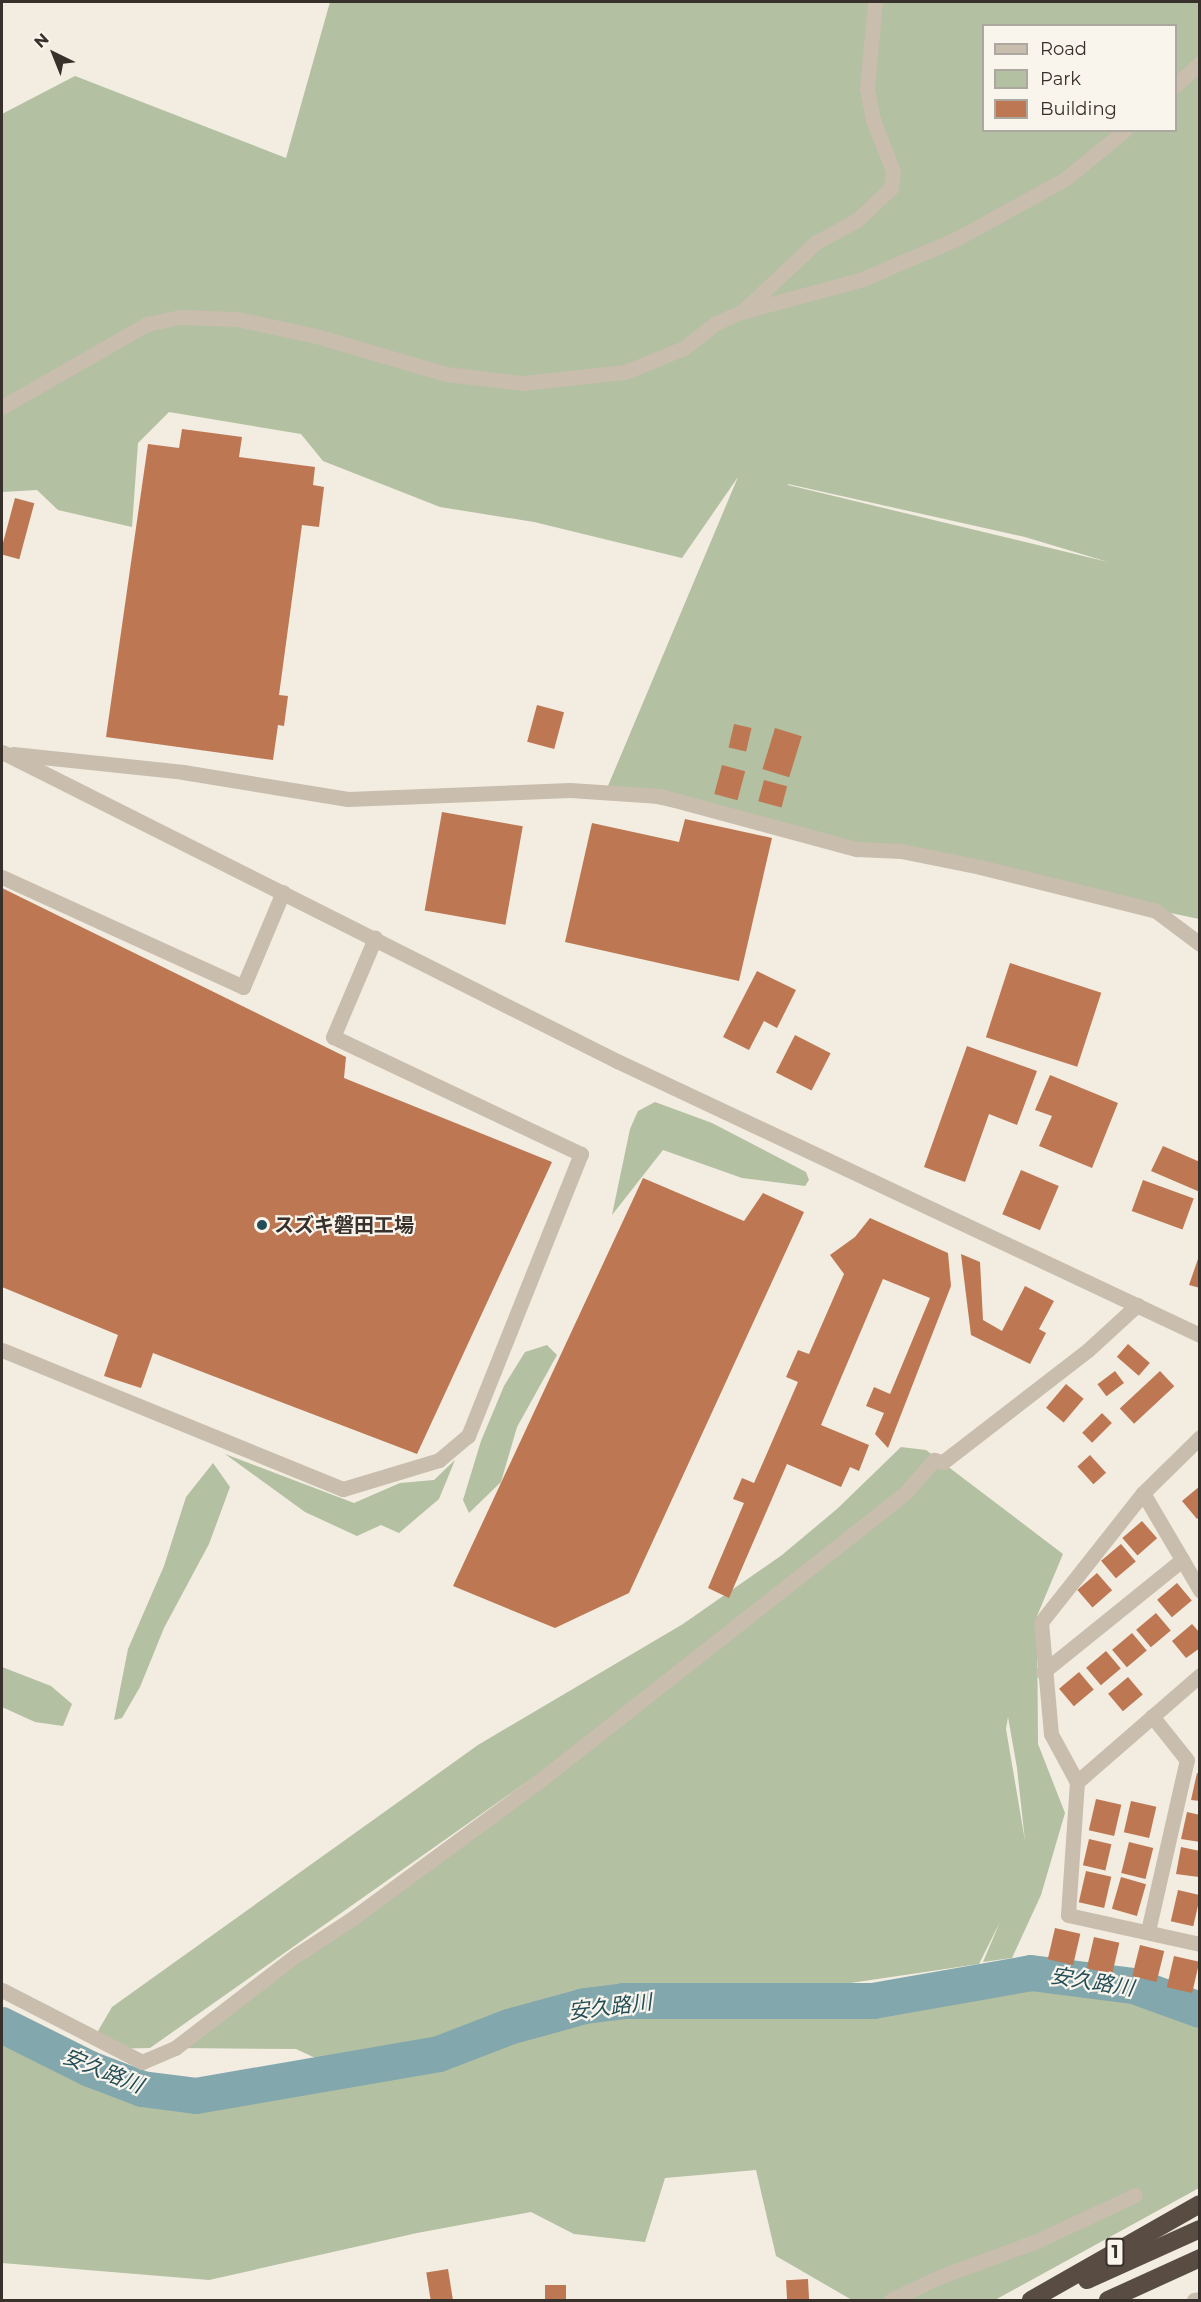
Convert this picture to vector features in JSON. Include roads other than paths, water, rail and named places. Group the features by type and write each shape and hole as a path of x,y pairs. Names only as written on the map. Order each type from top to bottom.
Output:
{"highway":[{"name":"1","path":"1031,2301 1200,2204"},
{"name":"1","path":"1041,2301 1200,2229"},
{"name":"1","path":"1108,2301 1200,2258"},
{"path":"1125,2301 1200,2271"}],"street":[{"path":"741,312 815,243 857,220 891,188 893,171 873,120 867,88 874,2"},
{"path":"1177,84 1200,63"},
{"path":"2,407 147,324 181,317 237,319 316,336 446,374 523,383 625,372 684,348 716,323 741,312 860,280 957,239 1065,179 1123,132"},
{"path":"2,753 617,1061 1200,1335"},
{"path":"2,753 183,772 348,799 570,790 660,796 857,849 901,851 980,867 1156,911 1200,944"},
{"path":"2,877 243,987 283,892"},
{"path":"2,1350 343,1489 439,1460 468,1436 581,1154 333,1037 375,938"},
{"path":"2,1990 142,2062 175,2048 295,1956 538,1782 906,1492 934,1460 943,1462 1088,1350 1137,1305"},
{"path":"1200,1437 1143,1493 1041,1622 1043,1672 1051,1734 1077,1782 1068,1915 1200,1944"},
{"path":"1143,1493 1200,1590"},
{"path":"1043,1672 1182,1560"},
{"path":"1077,1782 1200,1675"},
{"path":"1148,1931 1187,1760 1152,1716"},
{"path":"891,2301 939,2277 1037,2241 1135,2195"},
{"path":"1194,2301 1200,2299"}],"waterway":[{"name":"安久路川","path":"2,2025 90,2069 142,2089 196,2096 439,2054 509,2027 585,2006 624,2001 873,2001 1031,1973 1134,1986 1200,2010"}],"place":[{"name":"スズキ磐田工場","path":"262,1225"}]}
